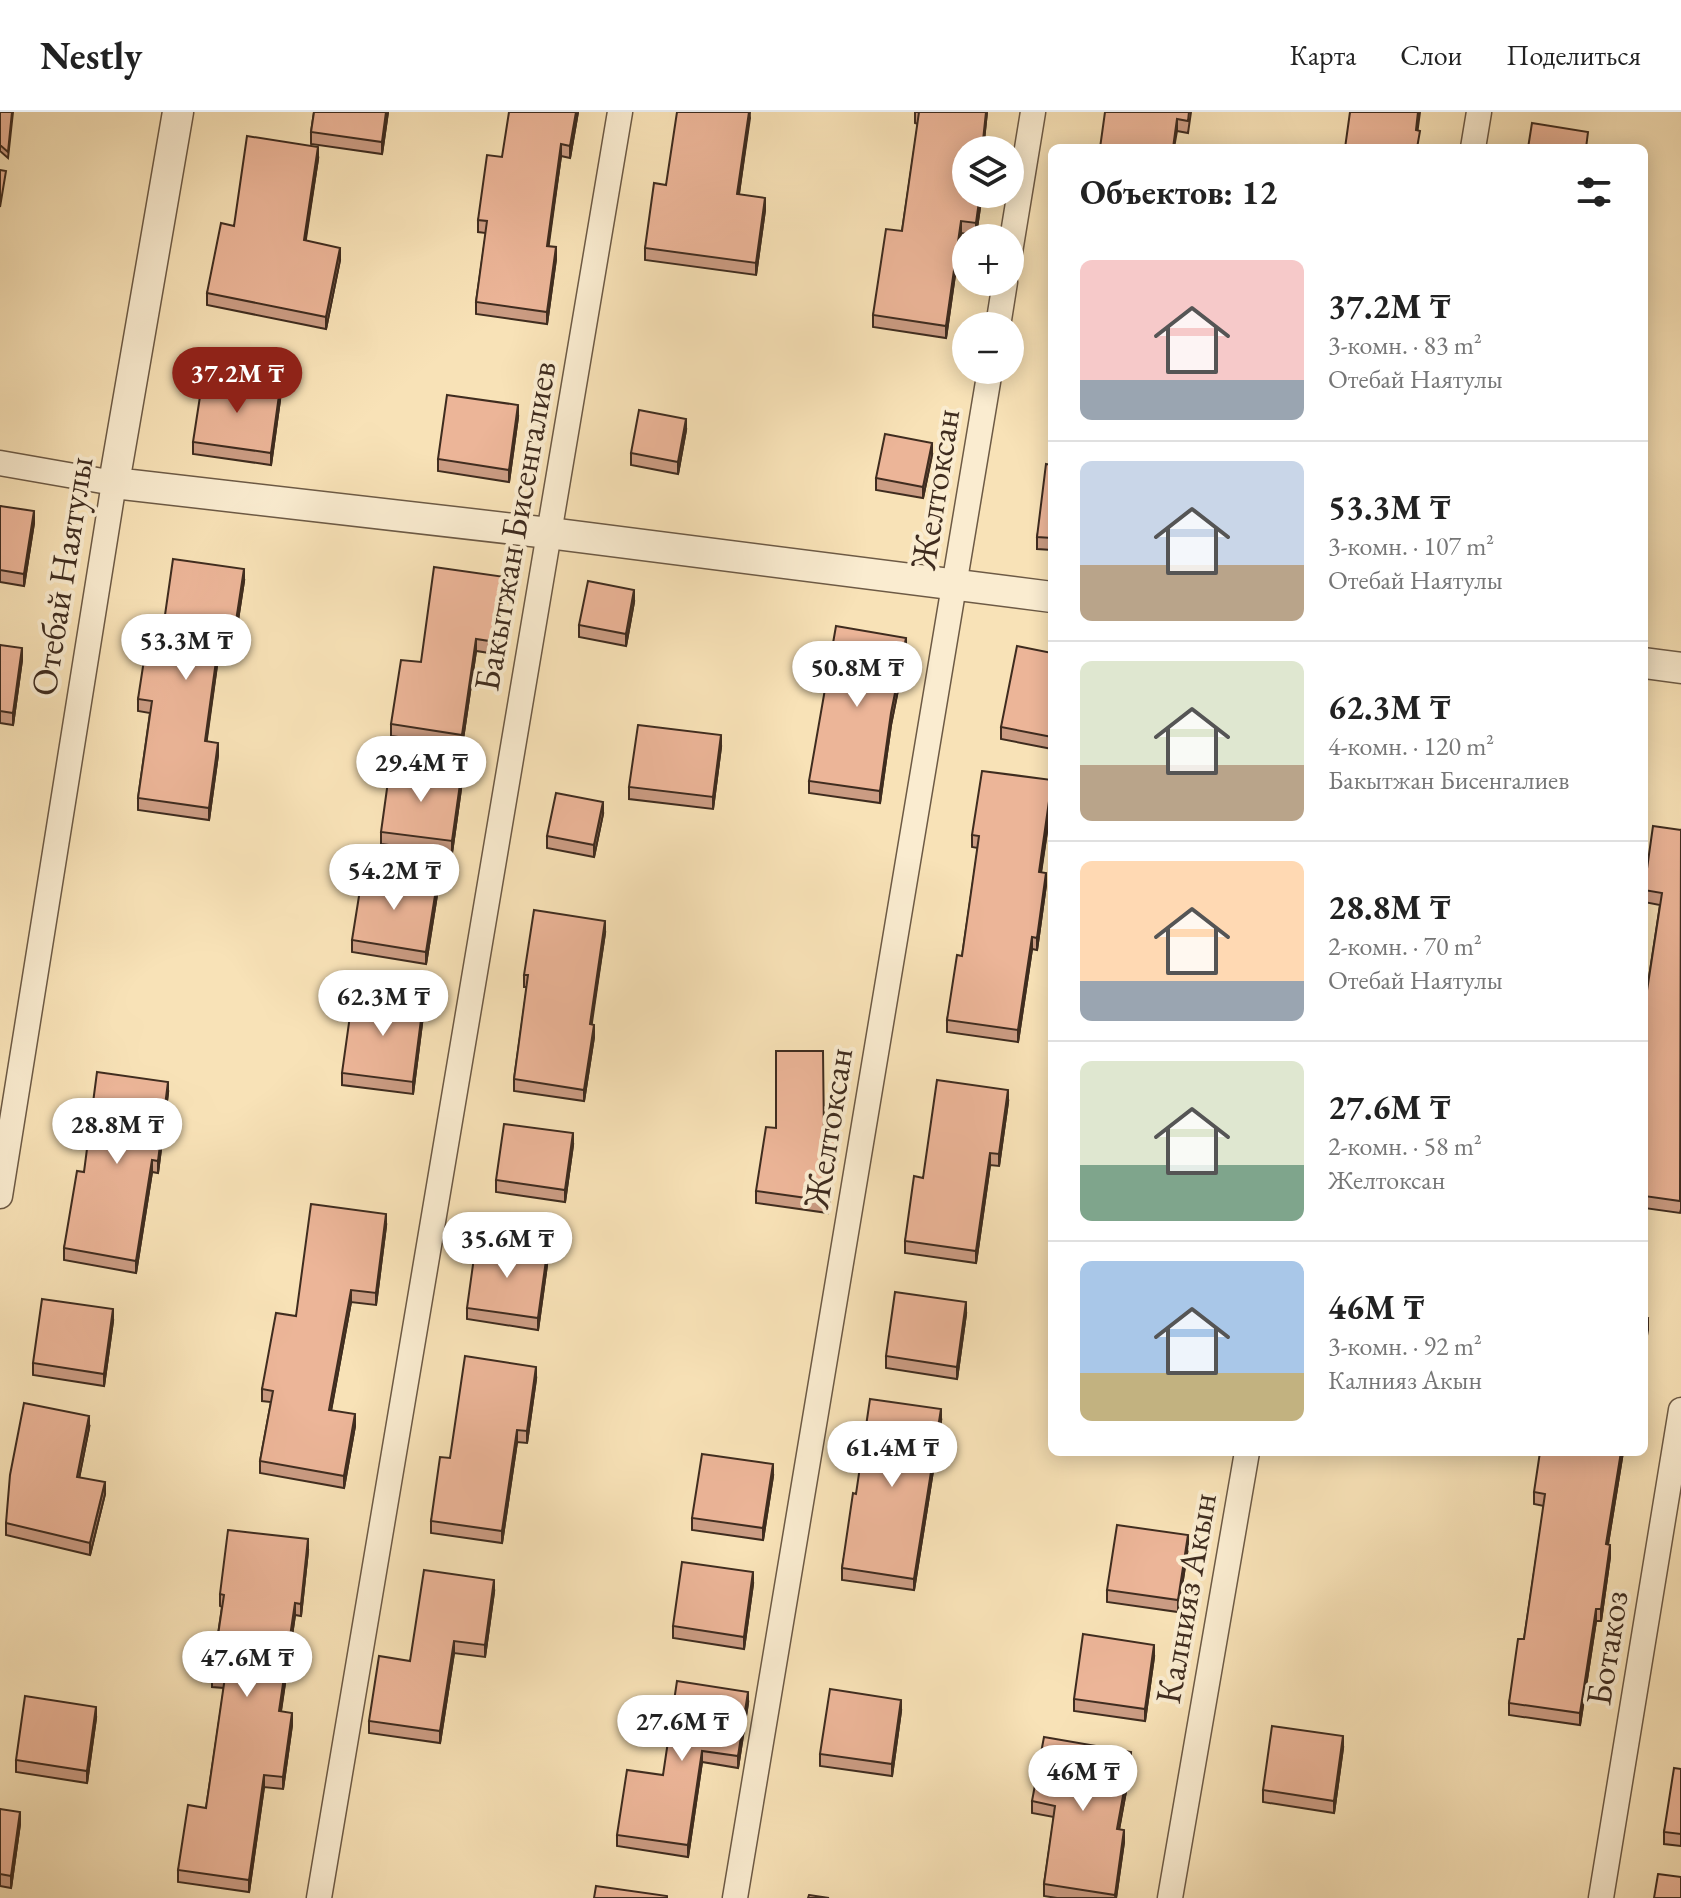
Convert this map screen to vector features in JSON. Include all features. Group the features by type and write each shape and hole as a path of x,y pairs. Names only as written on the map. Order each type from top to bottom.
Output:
{"street":[{"name":"Отебай Наятулы","path":"0,1196 114,483 178,112"},
{"name":"Бакытжан Бисенгалиев","path":"319,1898 620,112"},
{"path":"1015,224 1033,112"},
{"path":"1474,144 1479,112"},
{"name":"Желтоксан","path":"735,1898 988,384"},
{"path":"0,463 114,483 549,533 1048,597"},
{"path":"1648,664 1681,668"},
{"name":"Ботакоз","path":"1601,1898 1681,1410"},
{"name":"Калнияз Акын","path":"1170,1898 1246,1456"}],"building":[{"path":"0,112 12,112 8,152 0,145"},
{"path":"314,112 386,112 382,142 311,132"},
{"path":"509,112 576,112 570,146 561,144 547,246 556,247 547,312 476,302 487,221 478,220 487,155 502,157"},
{"path":"677,112 749,112 737,194 765,198 756,263 645,248 654,183 666,185"},
{"path":"919,112 986,112 983,136 952,136 952,208 978,208 976,223 961,221 961,224 952,224 952,284 946,326 873,315 886,229 902,231"},
{"path":"1105,112 1189,112 1188,121 1177,119 1174,144 1101,144"},
{"path":"1350,112 1418,112 1418,144 1346,144"},
{"path":"1532,123 1588,132 1586,144 1529,144"},
{"path":"247,136 318,147 304,240 340,248 326,317 207,293 221,223 234,226"},
{"path":"0,170 6,171 0,207"},
{"path":"203,377 280,388 271,453 193,442"},
{"path":"447,395 518,405 509,470 438,459"},
{"path":"639,410 686,419 678,462 631,453"},
{"path":"885,434 932,443 923,487 876,478"},
{"path":"1046,464 1048,538 1037,537"},
{"path":"0,506 34,511 24,574 0,570"},
{"path":"173,559 244,569 234,634 220,632 205,741 218,743 209,808 138,798 152,701 138,699 148,634 162,636"},
{"path":"434,567 505,577 496,642 476,639 462,735 391,724 401,660 421,662"},
{"path":"588,581 634,590 626,634 579,625"},
{"path":"836,626 906,638 880,791 809,781"},
{"path":"0,645 22,648 13,713 0,711"},
{"path":"1017,646 1048,652 1048,736 1001,727"},
{"path":"638,725 721,735 713,797 629,787"},
{"path":"390,767 461,777 452,841 381,832"},
{"path":"982,771 1048,779 1048,808 1039,872 1046,873 1037,938 1032,937 1018,1030 947,1020 957,955 962,956 979,836 972,835"},
{"path":"556,793 603,802 594,845 547,836"},
{"path":"1653,826 1681,830 1680,1201 1648,1197 1648,984 1662,893 1648,891"},
{"path":"363,871 437,883 426,952 352,940"},
{"path":"534,910 605,921 584,1090 514,1079"},
{"path":"353,994 423,1004 413,1082 342,1073"},
{"path":"776,1051 823,1051 824,1135 837,1136 828,1201 756,1191 766,1127 776,1128"},
{"path":"97,1072 168,1082 158,1161 152,1160 136,1261 64,1248 77,1171 84,1172"},
{"path":"937,1080 1008,1090 999,1154 990,1153 976,1251 905,1241 914,1176 923,1178"},
{"path":"504,1124 573,1133 565,1190 496,1180"},
{"path":"311,1204 386,1214 376,1293 351,1290 329,1410 355,1414 344,1476 260,1461 273,1391 262,1389 276,1313 296,1316"},
{"path":"476,1243 547,1253 538,1318 467,1308"},
{"path":"895,1292 966,1302 957,1367 886,1356"},
{"path":"42,1299 113,1309 104,1374 33,1363"},
{"path":"465,1356 536,1367 527,1431 517,1430 502,1531 431,1521 440,1457 450,1458"},
{"path":"870,1399 941,1409 914,1579 842,1568"},
{"path":"24,1403 89,1416 77,1477 105,1482 90,1543 6,1523 10,1475"},
{"path":"702,1454 773,1464 763,1528 692,1518"},
{"path":"1539,1456 1620,1456 1606,1544 1610,1545 1601,1609 1596,1609 1580,1713 1509,1703 1518,1639 1524,1639 1545,1494 1534,1492"},
{"path":"1117,1525 1188,1535 1178,1600 1107,1590"},
{"path":"228,1530 308,1539 301,1604 295,1603 279,1711 292,1713 283,1777 264,1775 249,1880 178,1870 188,1805 206,1808 225,1677 212,1675 224,1595 220,1594"},
{"path":"682,1562 753,1572 744,1637 673,1626"},
{"path":"424,1570 494,1580 485,1645 454,1641 440,1731 369,1721 379,1656 410,1661"},
{"path":"1083,1634 1154,1645 1145,1709 1074,1699"},
{"path":"677,1681 748,1692 738,1756 702,1751 688,1845 617,1835 627,1770 663,1775"},
{"path":"830,1689 901,1700 892,1764 820,1754"},
{"path":"25,1696 96,1707 87,1771 16,1760"},
{"path":"1272,1726 1343,1736 1334,1801 1263,1790"},
{"path":"1044,1737 1131,1752 1117,1829 1124,1830 1115,1895 1044,1884 1055,1806 1032,1801"},
{"path":"1674,1768 1681,1769 1681,1834 1664,1832"},
{"path":"0,1809 20,1812 11,1876 0,1874"},
{"path":"1658,1874 1681,1877 1681,1898 1654,1898"},
{"path":"596,1886 667,1896 667,1898 594,1898"}]}
